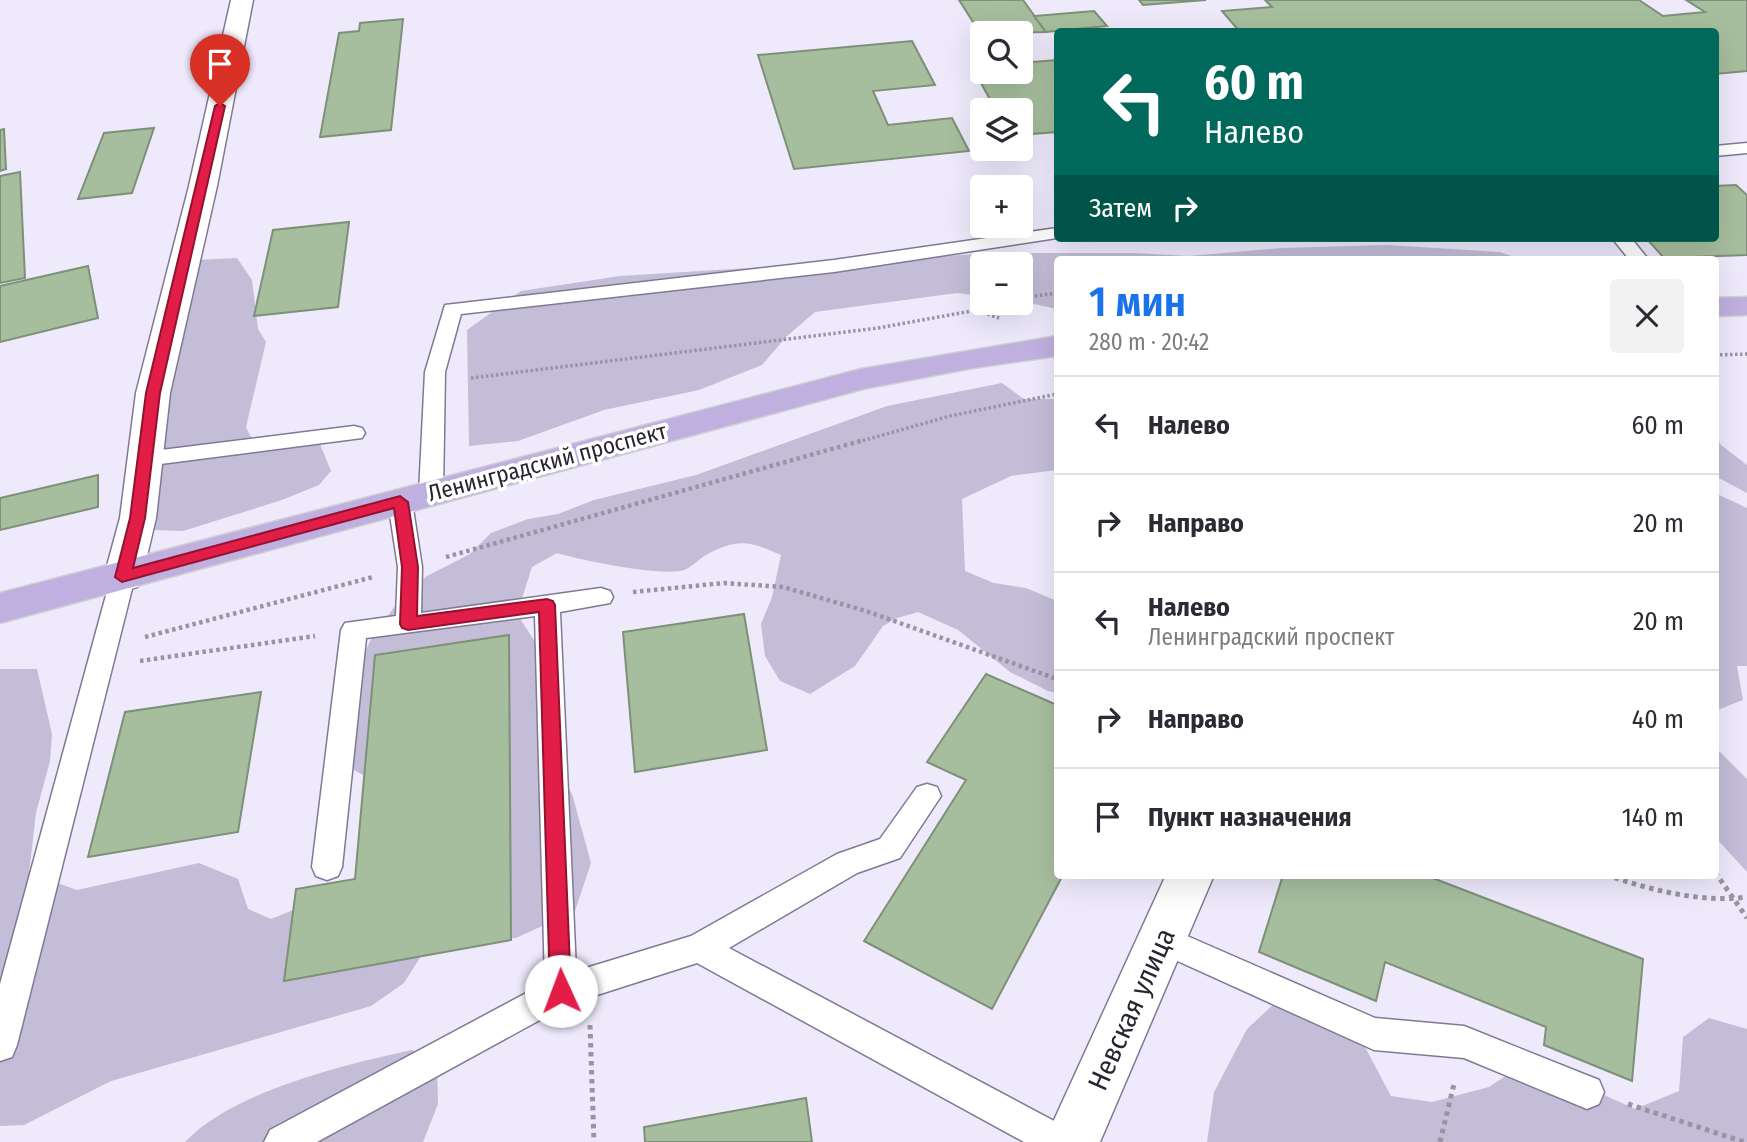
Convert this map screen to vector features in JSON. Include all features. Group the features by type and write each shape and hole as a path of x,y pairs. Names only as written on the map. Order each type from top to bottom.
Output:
{"main road":[{"path":"1719,307 1747,306"},
{"name":"Ленинградский проспект","path":"0,608 861,379 1054,346"}],"street":[{"path":"122,577 138,518 153,393 203,186 242,0"},
{"name":"Невская улица","path":"1072,1142 1187,879"}],"lane":[{"path":"1719,151 1747,148"},
{"path":"408,624 415,497 435,382 452,309 834,267 1054,233"},
{"path":"1624,242 1636,256"},
{"path":"145,459 354,433"},
{"path":"0,1045 122,577"},
{"path":"327,867 354,631 601,597"},
{"path":"547,605 575,987"},
{"path":"282,1142 575,987 699,948 848,863 891,849 927,796"},
{"path":"1162,939 1374,1034 1464,1042 1587,1092"},
{"path":"699,948 1059,1142"}],"path":[{"path":"1033,296 1054,293"},
{"path":"435,382 878,328 970,311"},
{"path":"1719,355 1747,354"},
{"path":"101,657 937,419 1054,395"},
{"path":"601,597 724,583 783,587 866,611 1054,678"},
{"path":"101,657 354,631"},
{"path":"1719,878 1747,918"},
{"path":"1619,879 1646,887 1734,900 1747,897"},
{"path":"575,987 594,1142"},
{"path":"1440,1142 1464,1042"},
{"path":"1587,1092 1744,1142"}],"shaded area":[{"path":"1387,245 1500,252 1511,256 1189,256 1282,248"},
{"path":"1033,253 1189,256 1054,256 1054,308 1033,304"},
{"path":"970,254 970,295 957,293 815,312 787,336 762,365 699,390 604,410 518,441 469,446 467,330 521,291 620,276"},
{"path":"237,258 252,280 258,329 266,342 246,427 256,447 320,444 331,471 319,485 282,500 183,531 154,530 139,488 194,260"},
{"path":"1002,383 1024,399 1054,399 1054,470 1011,476 962,499 965,571 994,583 1026,588 1054,600 1054,692 1010,672 958,630 918,612 897,618 883,626 855,666 810,694 780,681 765,656 761,624 772,597 781,555 752,544 735,544 706,555 684,570 673,572 621,567 557,553 532,567 517,614 547,660 550,755 572,794 591,863 575,911 516,938 486,941 376,782 354,770 345,728 353,682 370,641 397,603 427,576 470,554 491,533 528,519 558,514 594,500 696,475 887,406"},
{"path":"1719,442 1747,465 1747,493 1719,478"},
{"path":"1719,495 1747,508 1747,666 1737,666 1743,700 1719,709"},
{"path":"0,669 37,669 52,734 50,761 36,813 29,873 77,890 199,863 238,879 248,909 271,919 313,902 433,937 404,983 371,1006 111,1081 24,1125 0,1126"},
{"path":"1719,751 1747,779 1747,872 1719,841"},
{"path":"1290,989 1337,1007 1365,1047 1391,1096 1432,1102 1489,1087 1513,1071 1598,1092 1635,1109 1679,1091 1683,1037 1709,1018 1747,1029 1747,1142 1207,1142 1214,1092 1247,1029"},
{"path":"412,1050 437,1064 438,1104 423,1142 185,1142 205,1124 231,1108 291,1082"}],"building":[{"path":"959,0 1023,0 1046,32 1033,32 1033,21 972,21"},
{"path":"1139,0 1206,0 1143,5"},
{"path":"1265,0 1639,0 1663,16 1705,12 1686,0 1747,0 1747,71 1719,74 1719,28 1237,28 1222,11 1272,7"},
{"path":"1094,11 1107,26 1054,28 1054,31 1046,32 1034,16"},
{"path":"403,19 391,130 320,137 339,33 359,31 360,23"},
{"path":"912,41 935,85 873,91 888,125 952,118 969,151 794,169 758,55"},
{"path":"1054,60 1054,132 1033,134 1033,98 989,98 981,84 1033,84 1033,62"},
{"path":"154,128 132,193 78,199 104,133"},
{"path":"4,129 6,169 0,171 0,130"},
{"path":"20,172 25,278 0,283 0,176"},
{"path":"1736,185 1747,195 1747,255 1662,256 1650,242 1719,242 1719,186"},
{"path":"349,222 338,307 254,316 273,230"},
{"path":"88,266 98,318 0,342 0,286"},
{"path":"98,475 98,507 0,530 0,498"},
{"path":"744,614 767,750 635,772 623,632"},
{"path":"509,635 511,940 284,981 296,889 355,879 375,655"},
{"path":"986,674 1054,704 1054,879 1061,879 992,1009 864,941 966,780 927,762"},
{"path":"261,692 238,832 88,857 125,712"},
{"path":"1282,879 1435,879 1643,959 1632,1081 1544,1045 1546,1027 1385,962 1376,1001 1259,952"},
{"path":"806,1098 812,1142 645,1142 644,1127"}],"route":[{"path":"220,106 153,393 138,518 122,577 400,502 410,567 408,624 547,605 561,991"}]}
